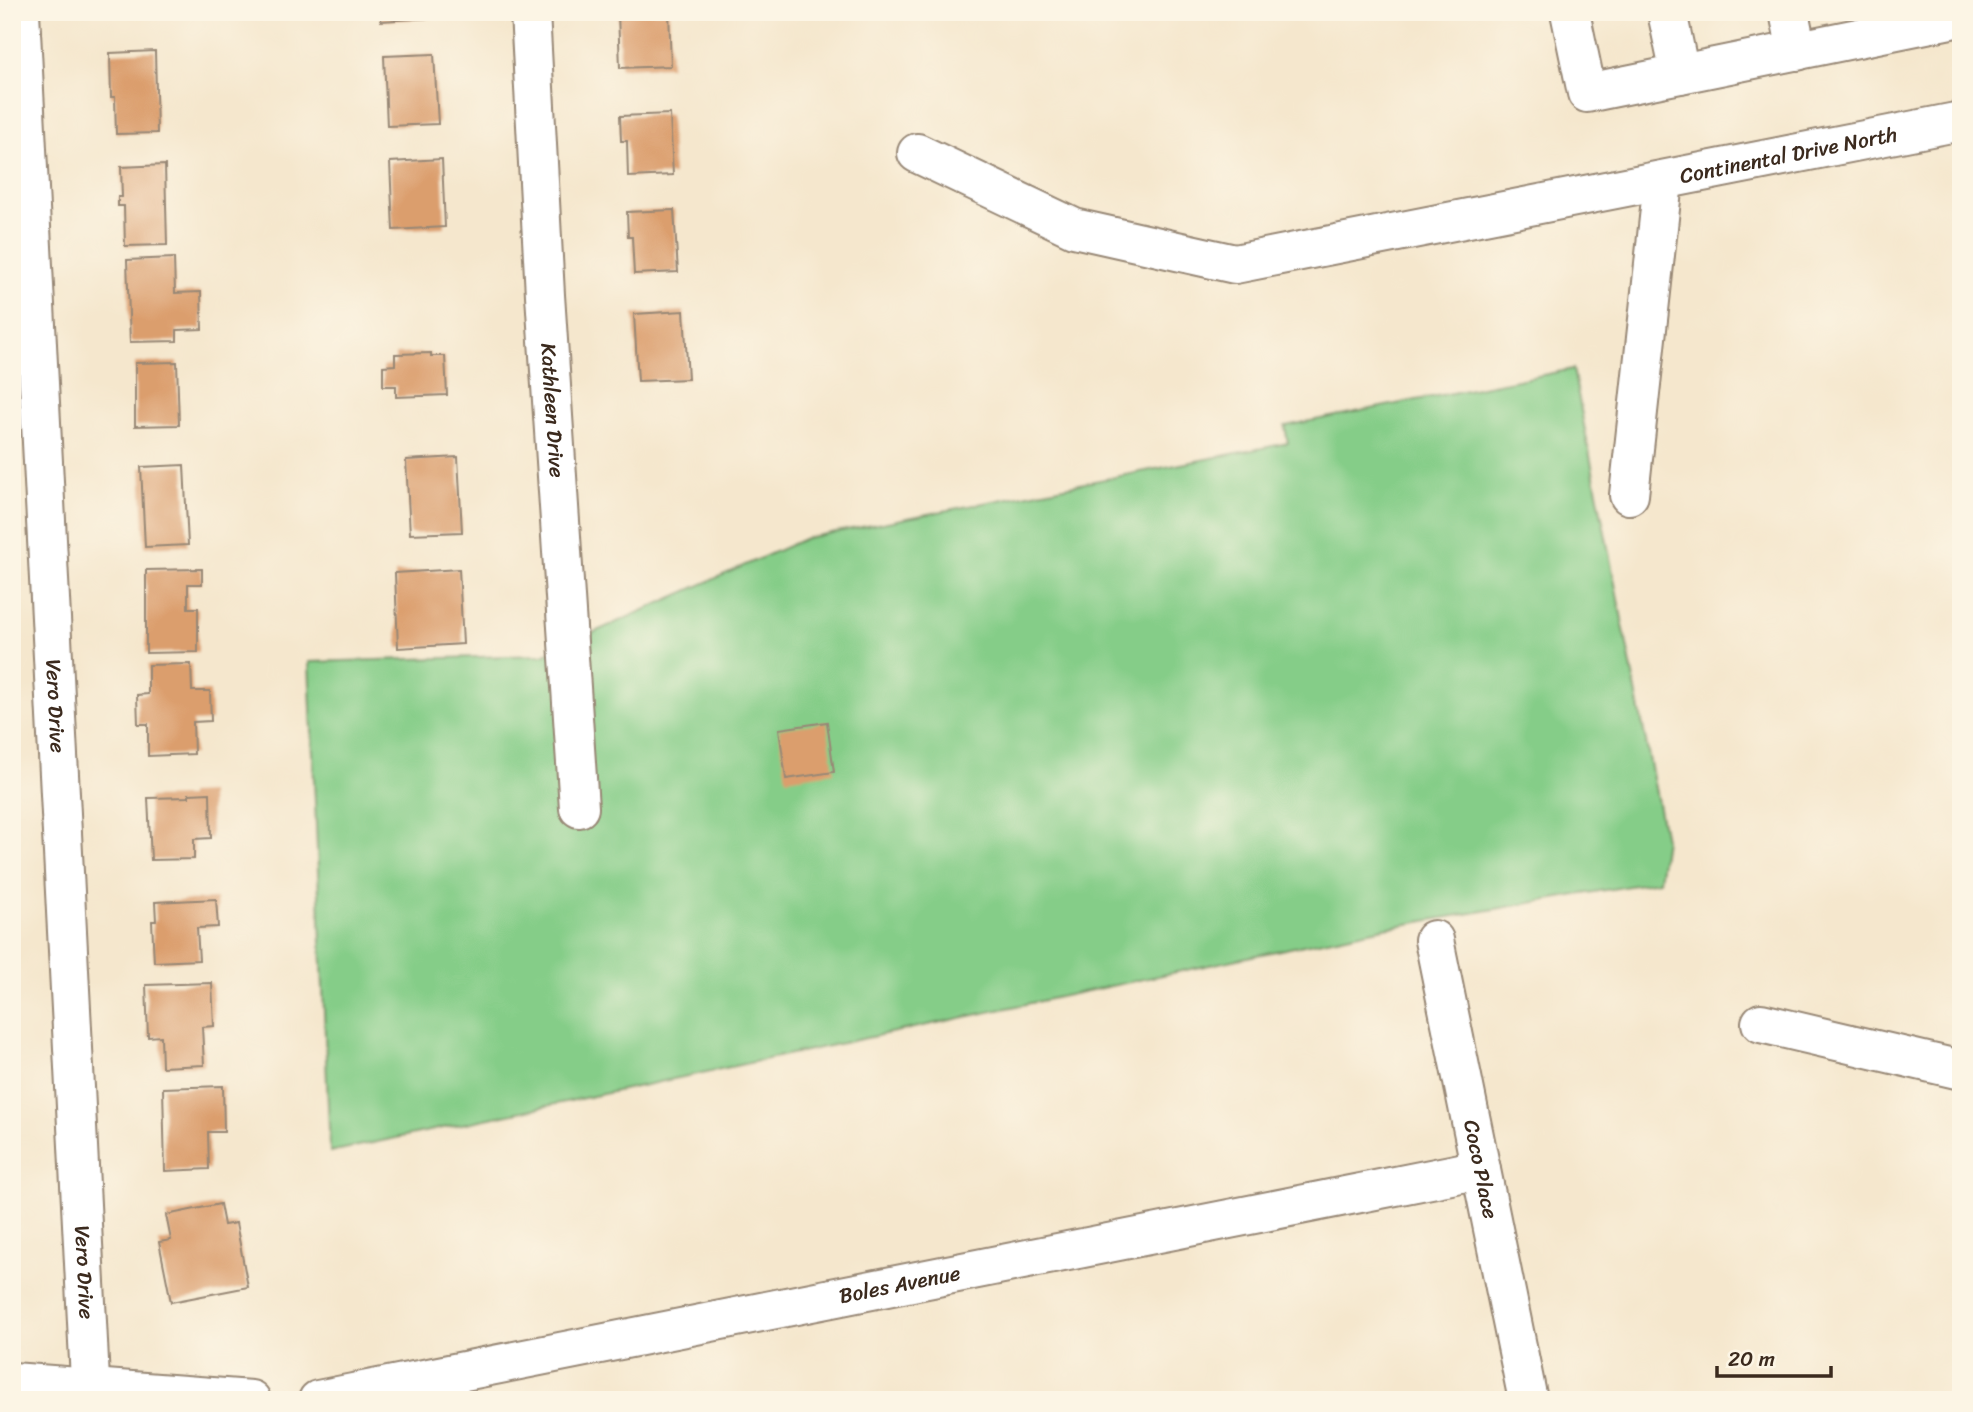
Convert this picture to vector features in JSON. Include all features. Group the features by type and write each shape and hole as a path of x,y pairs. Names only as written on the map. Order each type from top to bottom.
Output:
{"street":[{"name":"Vero Drive","path":"20,12 90,1393"},
{"name":"Kathleen Drive","path":"530,12 545,295 579,808"},
{"path":"1570,12 1587,93 1961,17"},
{"path":"1667,12 1680,74"},
{"path":"1790,12 1797,51"},
{"name":"Continental Drive North","path":"917,153 1074,228 1235,264 1961,121"},
{"path":"1629,495 1663,181"},
{"name":"Coco Place","path":"1434,940 1528,1400"},
{"path":"1761,1023 1961,1070"},
{"name":"Boles Avenue","path":"318,1400 1481,1169"},
{"path":"12,1382 90,1393 251,1400"}],"green space":[{"path":"1573,369 1665,839 1659,881 1384,928 330,1152 309,662 543,655 806,538 1288,443 1285,426"}],"building":[{"path":"381,12 431,12 431,18 381,21"},
{"path":"618,12 669,12 671,66 620,68"},
{"path":"155,51 157,133 116,134 115,97 111,97 110,53"},
{"path":"434,54 438,124 387,126 384,56"},
{"path":"670,114 673,175 628,177 627,141 621,141 620,116"},
{"path":"442,159 445,227 393,230 390,162"},
{"path":"165,165 167,245 125,246 124,206 118,206 118,197 122,197 121,167"},
{"path":"674,210 678,272 634,274 632,237 628,237 627,212"},
{"path":"174,258 175,293 201,292 202,329 177,330 177,341 130,342 127,260"},
{"path":"684,311 688,379 638,381 634,314"},
{"path":"431,353 431,356 445,356 447,395 396,397 396,386 383,386 383,366 395,365 395,354"},
{"path":"177,362 179,425 135,426 135,363"},
{"path":"458,457 462,532 410,534 406,460"},
{"path":"184,465 188,545 145,547 141,467"},
{"path":"202,569 202,584 188,584 188,608 198,608 198,652 146,653 146,570"},
{"path":"459,569 463,644 398,648 395,573"},
{"path":"191,664 192,691 210,691 211,721 193,722 194,754 148,756 148,724 138,724 137,695 148,694 148,665"},
{"path":"827,722 834,772 786,779 779,729"},
{"path":"210,793 211,838 194,839 194,859 151,860 148,798 189,797 189,794"},
{"path":"216,899 218,927 197,928 199,960 154,962 152,921 156,921 155,902"},
{"path":"212,983 214,1026 202,1027 204,1065 162,1067 161,1036 148,1037 146,985"},
{"path":"223,1086 224,1132 208,1132 209,1169 165,1171 163,1088"},
{"path":"220,1204 224,1225 236,1223 248,1287 171,1302 159,1242 171,1240 166,1215"}]}
